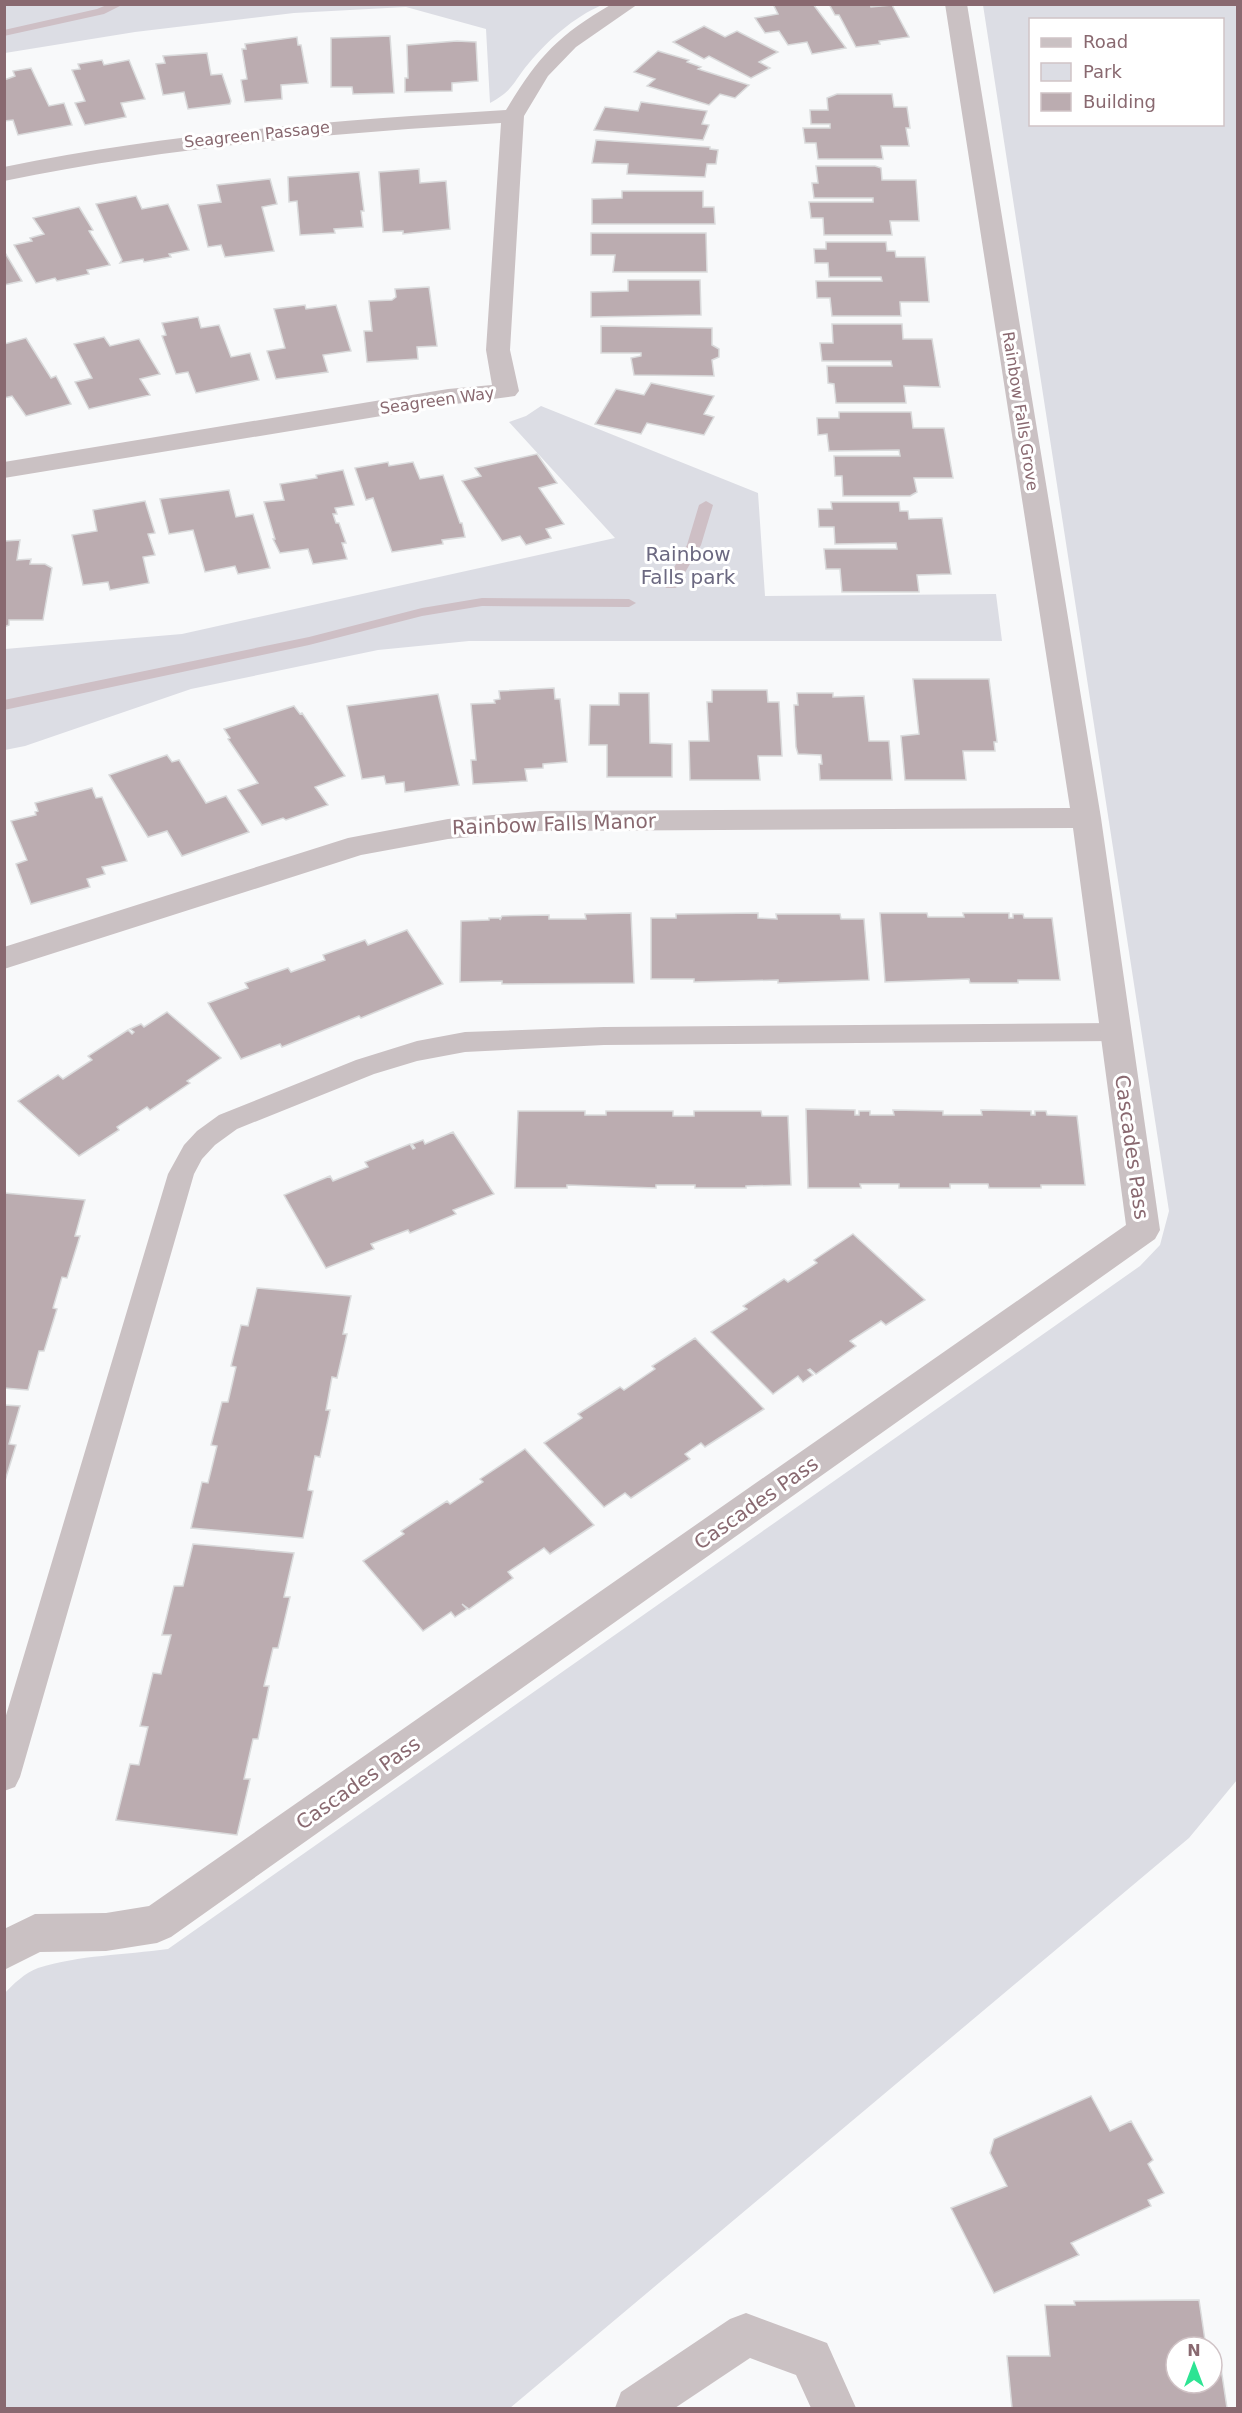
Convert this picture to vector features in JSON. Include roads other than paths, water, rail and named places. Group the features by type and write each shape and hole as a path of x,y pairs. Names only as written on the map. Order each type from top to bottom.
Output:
{"street":[{"name":"Seagreen Way","path":"4,470 448,397 506,391 498,350 513,116 539,73 560,50 587,28 628,4"},
{"name":"Rainbow Falls Grove","path":"956,4 1086,818"},
{"name":"Seagreen Passage","path":"4,174 123,151 212,137 342,125 513,116"},
{"name":"Rainbow Falls Manor","path":"4,958 358,845 417,832 478,824 540,821 1086,818"},
{"name":"Cascades Pass","path":"4,1951 35,1933 106,1932 157,1924 1143,1230 1086,818"},
{"path":"637,2409 746,2335 811,2359 834,2409"}],"lane":[{"path":"4,1777 181,1174 193,1152 206,1138 228,1122 298,1092 364,1068 417,1051 465,1042 593,1036 1116,1032"}],"waterway":[{"path":"4,33 100,12 119,4"},
{"path":"671,585 694,545 706,505"},
{"path":"4,705 309,641 422,612 482,602 629,603"}],"park label":[{"name":"Rainbow Falls park","path":"688,566"}]}
